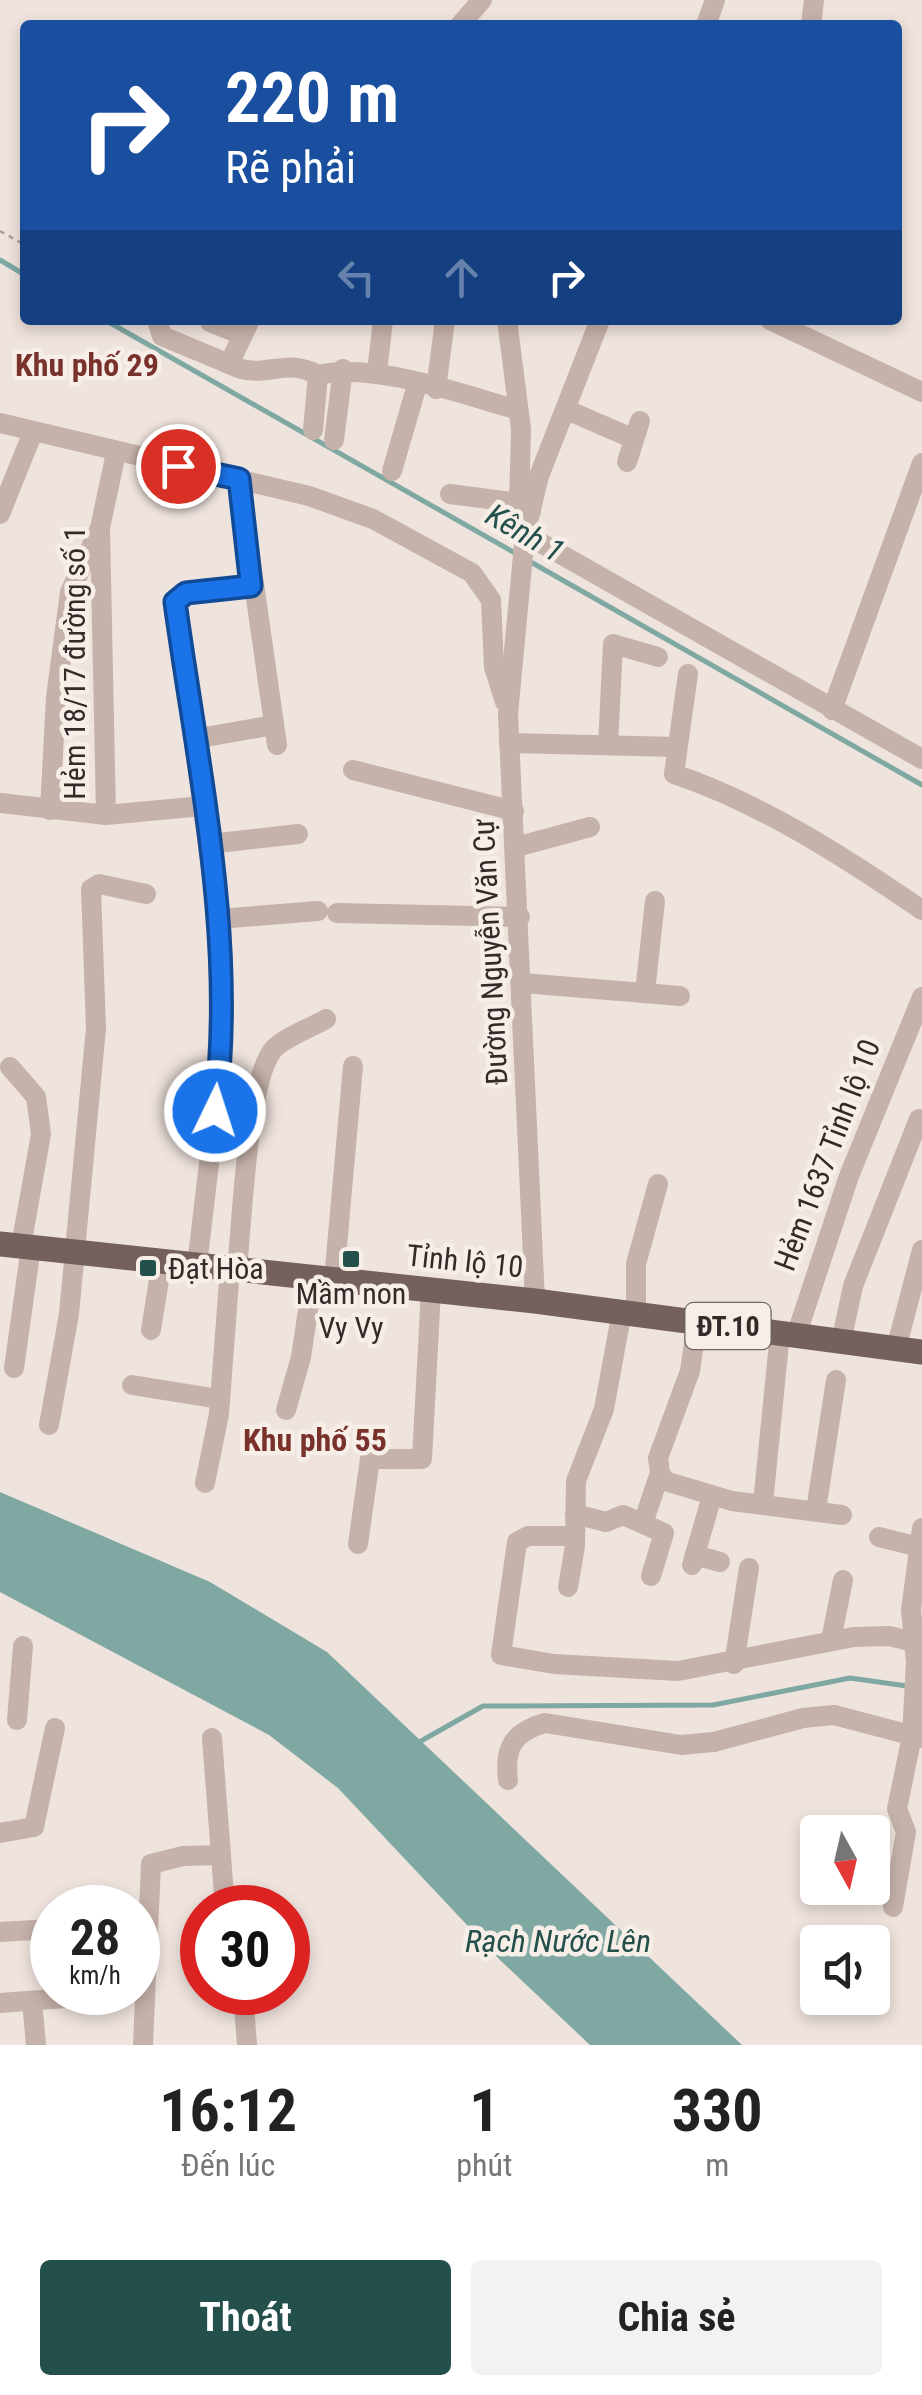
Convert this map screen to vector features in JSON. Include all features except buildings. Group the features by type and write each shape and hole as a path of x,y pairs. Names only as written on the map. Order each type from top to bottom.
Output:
{"main road":[{"name":"Tỉnh lộ 10","path":"17,1246 535,1301 909,1350"}],"street":[{"path":"464,20 482,0"},
{"path":"159,325 162,336 253,371 296,364 318,375 342,369 377,372 518,410"},
{"path":"377,372 382,325"},
{"path":"392,470 427,387 445,325"},
{"path":"450,494 525,507 507,325"},
{"name":"Đường Nguyễn Văn Cự","path":"535,1301 508,714 525,507 598,325"},
{"path":"781,325 922,392"},
{"path":"230,364 246,328"},
{"path":"334,440 342,369"},
{"path":"312,430 318,375"},
{"path":"567,410 637,430 627,462"},
{"path":"0,423 310,496 373,519 481,580 491,600 494,667 508,714"},
{"path":"0,514 33,432"},
{"name":"Hẻm 18/17 đường số 1","path":"106,815 100,528 116,453"},
{"path":"832,710 922,463"},
{"path":"194,739 276,735 251,586 239,479"},
{"path":"50,810 56,697 70,592 100,528"},
{"path":"525,534 922,759"},
{"path":"197,1265 215,1111 223,993 218,919 175,602 186,593 251,586"},
{"path":"608,745 613,644 658,657"},
{"path":"688,674 674,774 706,784 777,822 922,910"},
{"path":"509,742 677,747"},
{"path":"353,770 514,811"},
{"path":"0,803 106,815 203,806"},
{"path":"516,847 590,827"},
{"path":"208,844 298,834"},
{"path":"48,1425 50,1402 59,1386 64,1360 96,1028 91,889 99,884 146,894"},
{"path":"645,992 656,902"},
{"path":"218,919 327,912 520,917"},
{"path":"522,983 680,996"},
{"name":"Hẻm 1637 Tỉnh lộ 10","path":"762,1503 788,1335 913,1042 922,997"},
{"path":"204,1483 219,1398 254,1114 265,1069 273,1049 326,1020"},
{"path":"10,1066 36,1097 41,1134 17,1246 14,1368"},
{"path":"286,1410 324,1279 353,1066"},
{"path":"180,1103 215,1111"},
{"path":"842,1342 854,1286 919,1119"},
{"path":"568,1587 576,1481 604,1409 658,1184"},
{"path":"909,1350 922,1250"},
{"path":"151,1330 162,1261"},
{"path":"358,1544 370,1459 422,1460 431,1290"},
{"path":"643,1523 660,1474 658,1458 682,1400 697,1322"},
{"path":"816,1510 836,1380"},
{"path":"132,1385 219,1398"},
{"path":"660,1474 665,1481 712,1496 842,1515"},
{"path":"695,1555 712,1496"},
{"path":"720,1562 695,1555 664,1533 622,1514 606,1522 528,1536 517,1542 502,1654 510,1659 678,1672 734,1664 831,1640 889,1636 917,1649"},
{"path":"651,1576 664,1533"},
{"path":"879,1537 921,1538 910,1610 917,1649 913,1714 917,1737 899,1794 898,1809 906,1832 893,1908"},
{"path":"734,1664 749,1568"},
{"path":"831,1640 843,1580"},
{"path":"17,1720 23,1646"},
{"path":"508,1780 506,1759 514,1739 524,1729 545,1723 681,1746 834,1715 917,1737"},
{"path":"0,1832 34,1827 55,1728"},
{"path":"212,1738 224,1885"},
{"path":"143,2045 151,1864 183,1856 222,1855"},
{"path":"0,1932 30,1930"},
{"path":"0,2003 30,2000"},
{"path":"33,2015 36,2045"},
{"path":"245,2015 247,2045"}],"water":[{"name":"Rạch Nước Lên","path":"0,1492 210,1582 327,1652 742,2045 590,2045 500,1960 338,1788 269,1735 0,1592"}],"waterway":[{"name":"Kênh 1","path":"0,260 20,272"},
{"name":"Kênh 1","path":"114,325 515,553"},
{"name":"Kênh 1","path":"529,561 922,785"},
{"path":"421,1741 483,1706 713,1705 850,1678 907,1686"}],"place":[{"name":"Mầm non Vy Vy","path":"351,1259"},
{"name":"Đạt Hòa","path":"148,1268"}],"district":[{"name":"Khu phố 29","path":"87,365"},
{"name":"Khu phố 55","path":"315,1440"}],"route":[{"path":"178,466 239,479 251,586 186,593 175,602 218,919 223,993 215,1111"}]}
